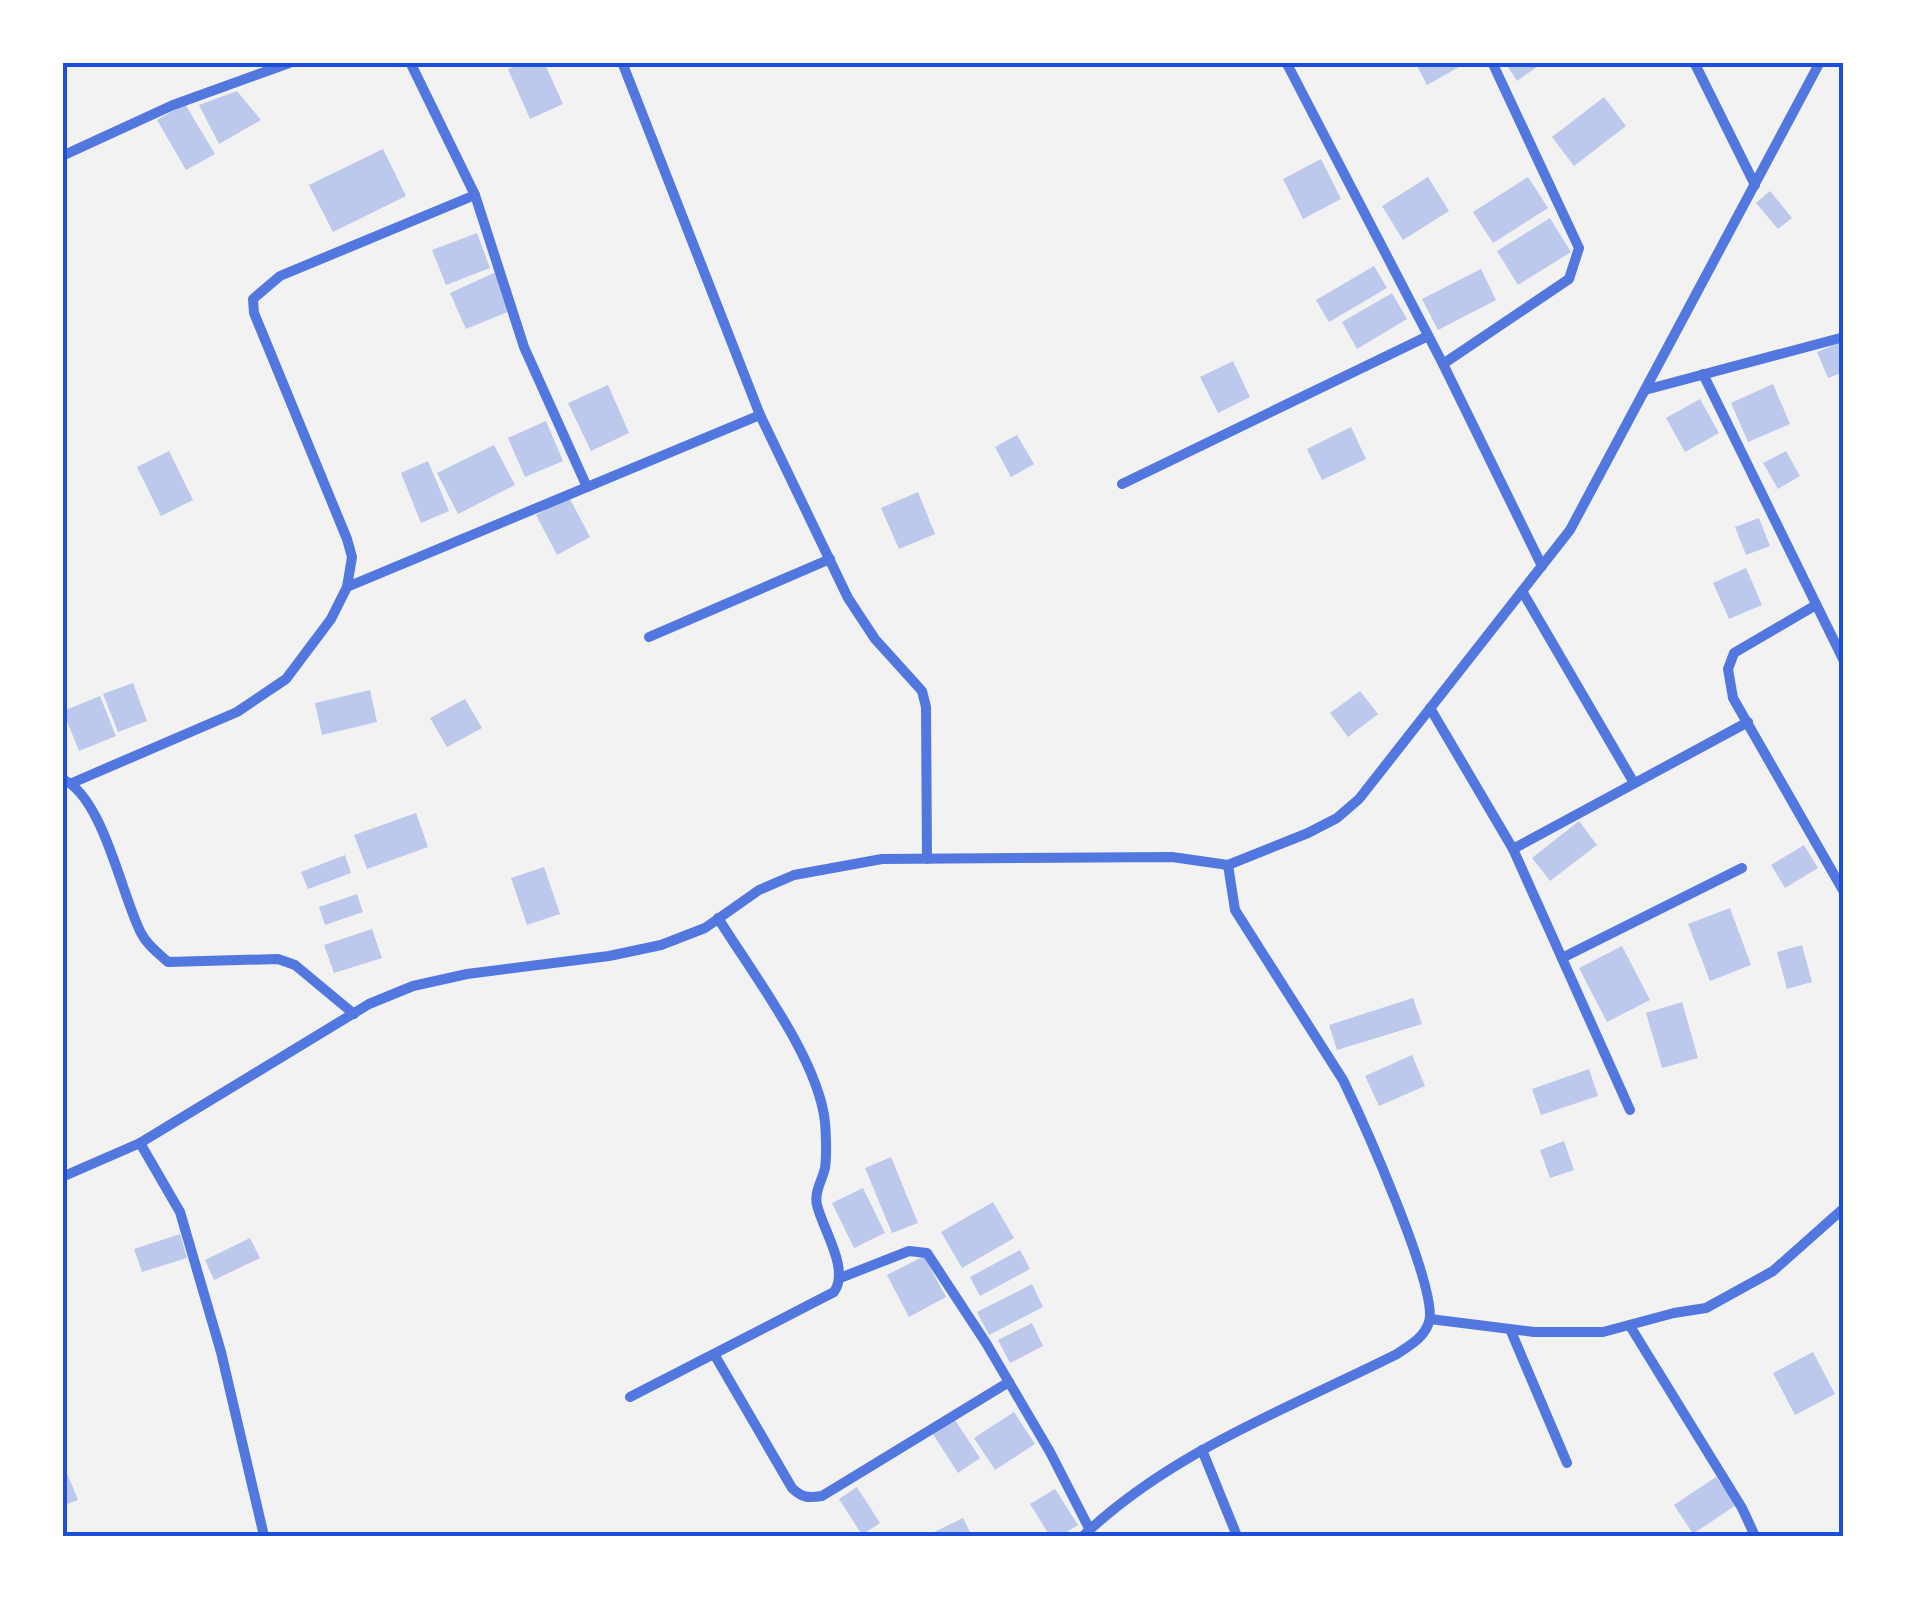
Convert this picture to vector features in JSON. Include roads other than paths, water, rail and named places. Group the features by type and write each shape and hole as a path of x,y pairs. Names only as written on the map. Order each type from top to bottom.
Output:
{"street":[{"path":"62,156 173,104 292,62"},
{"path":"410,62 475,196 524,346 586,488"},
{"path":"622,62 760,415 848,598 875,639 922,691 926,707 926,859"},
{"path":"1286,62 1542,566"},
{"path":"1442,364 1569,279 1578,261 1579,248 1492,62"},
{"path":"1694,62 1754,185"},
{"path":"62,1177 140,1143 354,1014 413,986 466,974 609,956 661,944 705,928 759,890 794,875 882,860 1172,857 1228,864 1270,850 1338,818 1359,799 1570,530 1820,62"},
{"path":"354,1014 294,965 278,959 168,962 142,936 85,796 67,781 237,712 264,696 286,680 331,619 346,586 352,557 254,313 253,299 280,276 475,196"},
{"path":"1122,484 1428,336"},
{"path":"1644,390 1844,336"},
{"path":"1703,374 1844,661"},
{"path":"346,586 760,415"},
{"path":"649,637 830,558"},
{"path":"1522,592 1634,783"},
{"path":"1816,605 1734,653 1728,669 1733,698 1844,892"},
{"path":"1430,708 1513,849 1630,1110"},
{"path":"1513,849 1748,722"},
{"path":"840,1278 909,1251 927,1253 1010,1382 1087,1533 1133,1494 1202,1450 1420,1339 1430,1319 1425,1280 1358,1110 1235,910 1228,864"},
{"path":"1562,958 1742,868"},
{"path":"630,1397 834,1292 840,1278 816,1198 825,1166 824,1120 817,1089 804,1058 718,918"},
{"path":"140,1143 180,1212 225,1369 264,1536"},
{"path":"1430,1319 1510,1329 1603,1332 1706,1308 1773,1271 1844,1208"},
{"path":"1630,1326 1742,1508 1755,1536"},
{"path":"1510,1329 1566,1463"},
{"path":"714,1354 792,1488 808,1498 822,1496 1010,1382"},
{"path":"1202,1450 1237,1536"}]}
